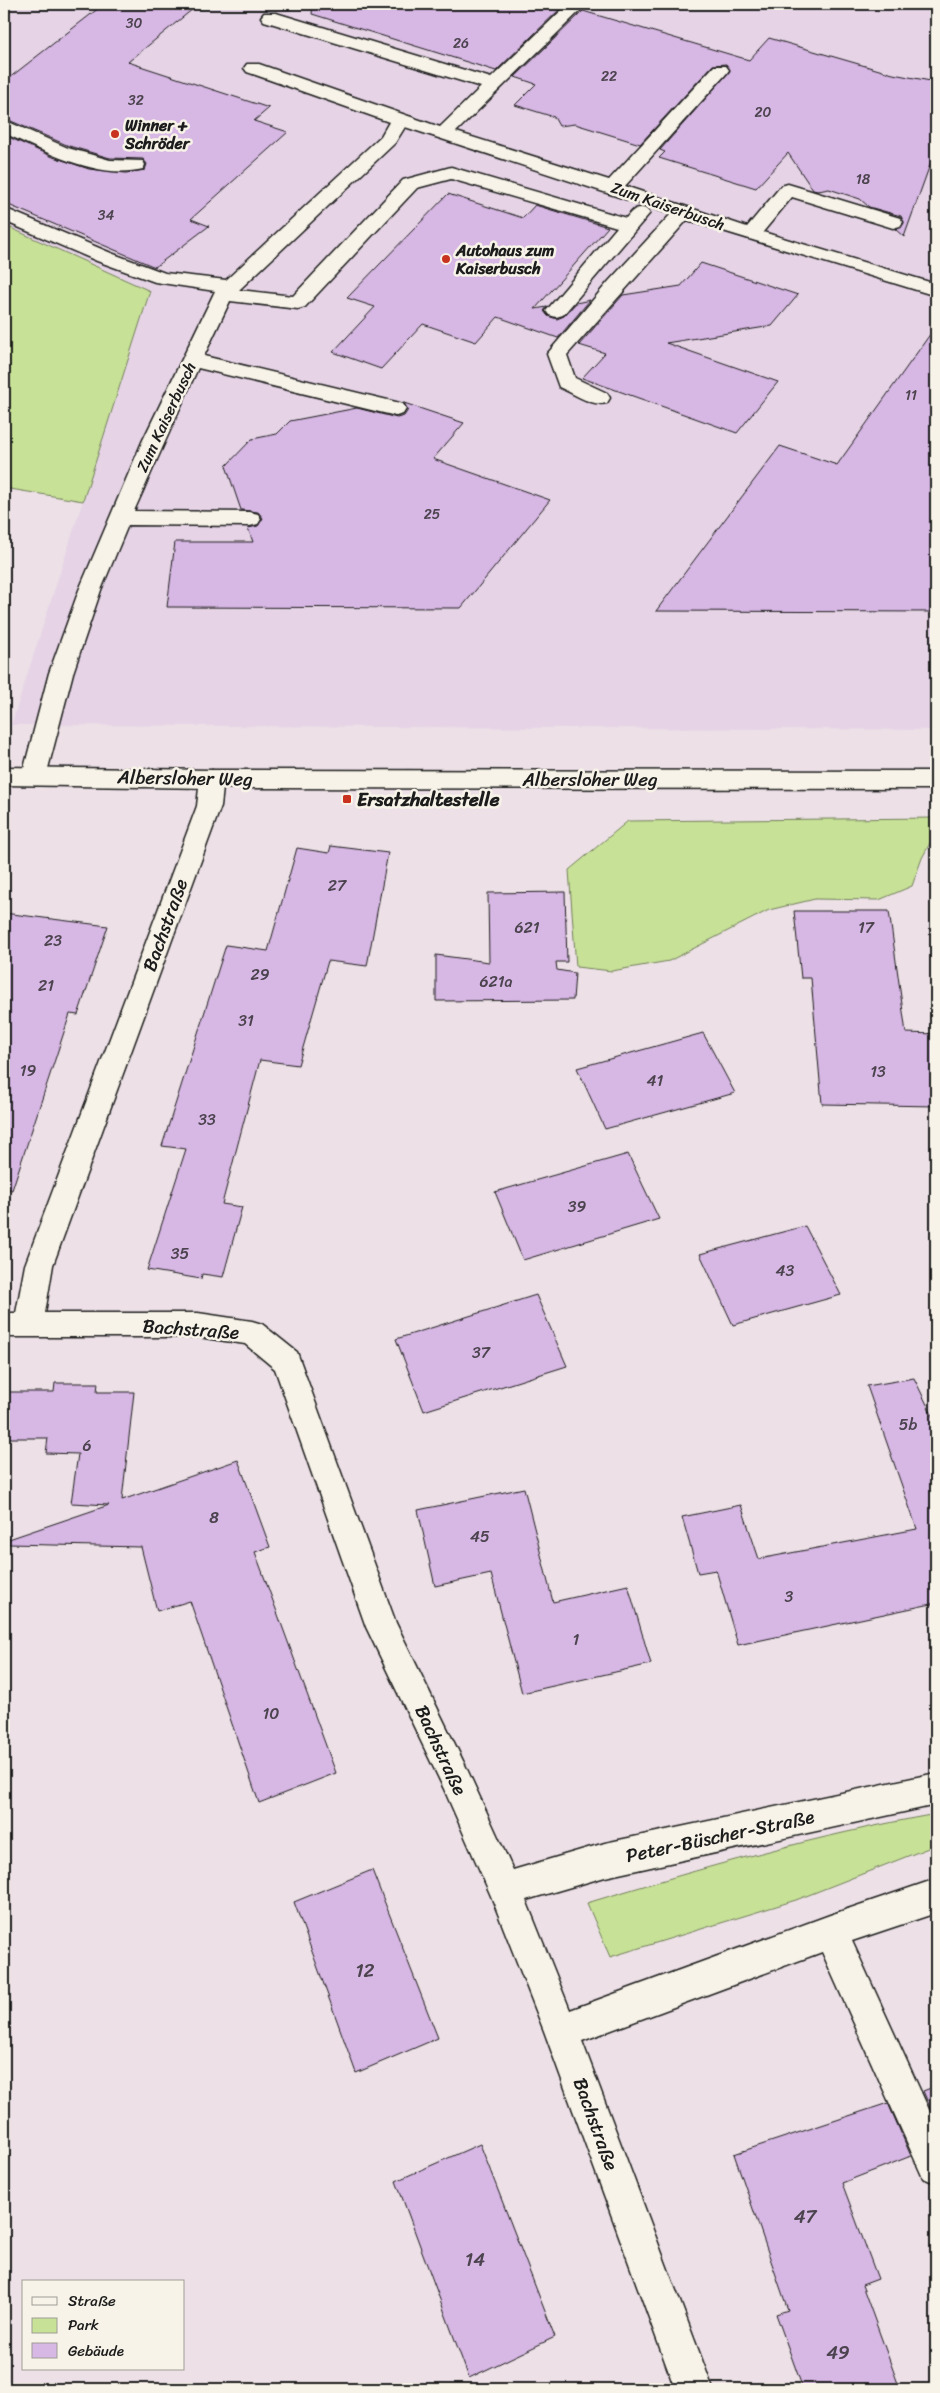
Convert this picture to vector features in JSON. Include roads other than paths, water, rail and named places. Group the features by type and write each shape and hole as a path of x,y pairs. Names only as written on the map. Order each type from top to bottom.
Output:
{"street":[{"path":"444,133 578,4"},
{"path":"270,17 494,85"},
{"name":"Zum Kaiserbusch","path":"253,68 400,120 683,212 936,290"},
{"path":"612,188 720,70"},
{"name":"Zum Kaiserbusch","path":"34,776 61,673 90,590 152,442 227,290 388,139 400,120"},
{"path":"4,126 61,152 109,166 136,165"},
{"path":"4,214 104,257 162,278 298,302 410,184 451,173 630,225"},
{"path":"751,234 788,190 893,222"},
{"path":"556,311 651,201"},
{"path":"600,398 566,382 557,354 616,285 683,212"},
{"path":"192,360 396,409"},
{"path":"121,518 250,519"},
{"name":"Albersloher Weg","path":"4,776 212,779 936,780"},
{"name":"Bachstraße","path":"212,779 209,806 16,1325 198,1325 252,1333 287,1361 382,1627 455,1778 505,1889 561,2031 694,2389"},
{"name":"Peter-Büscher-Straße","path":"505,1889 605,1860 936,1789"},
{"path":"561,2031 830,1932 936,1896"},
{"path":"830,1932 936,2165"}],"place":[{"name":"Winner + Schröder","path":"115,134"},
{"name":"Autohaus zum Kaiserbusch","path":"446,259"},
{"name":"Ersatzhaltestelle","path":"347,799"}]}
